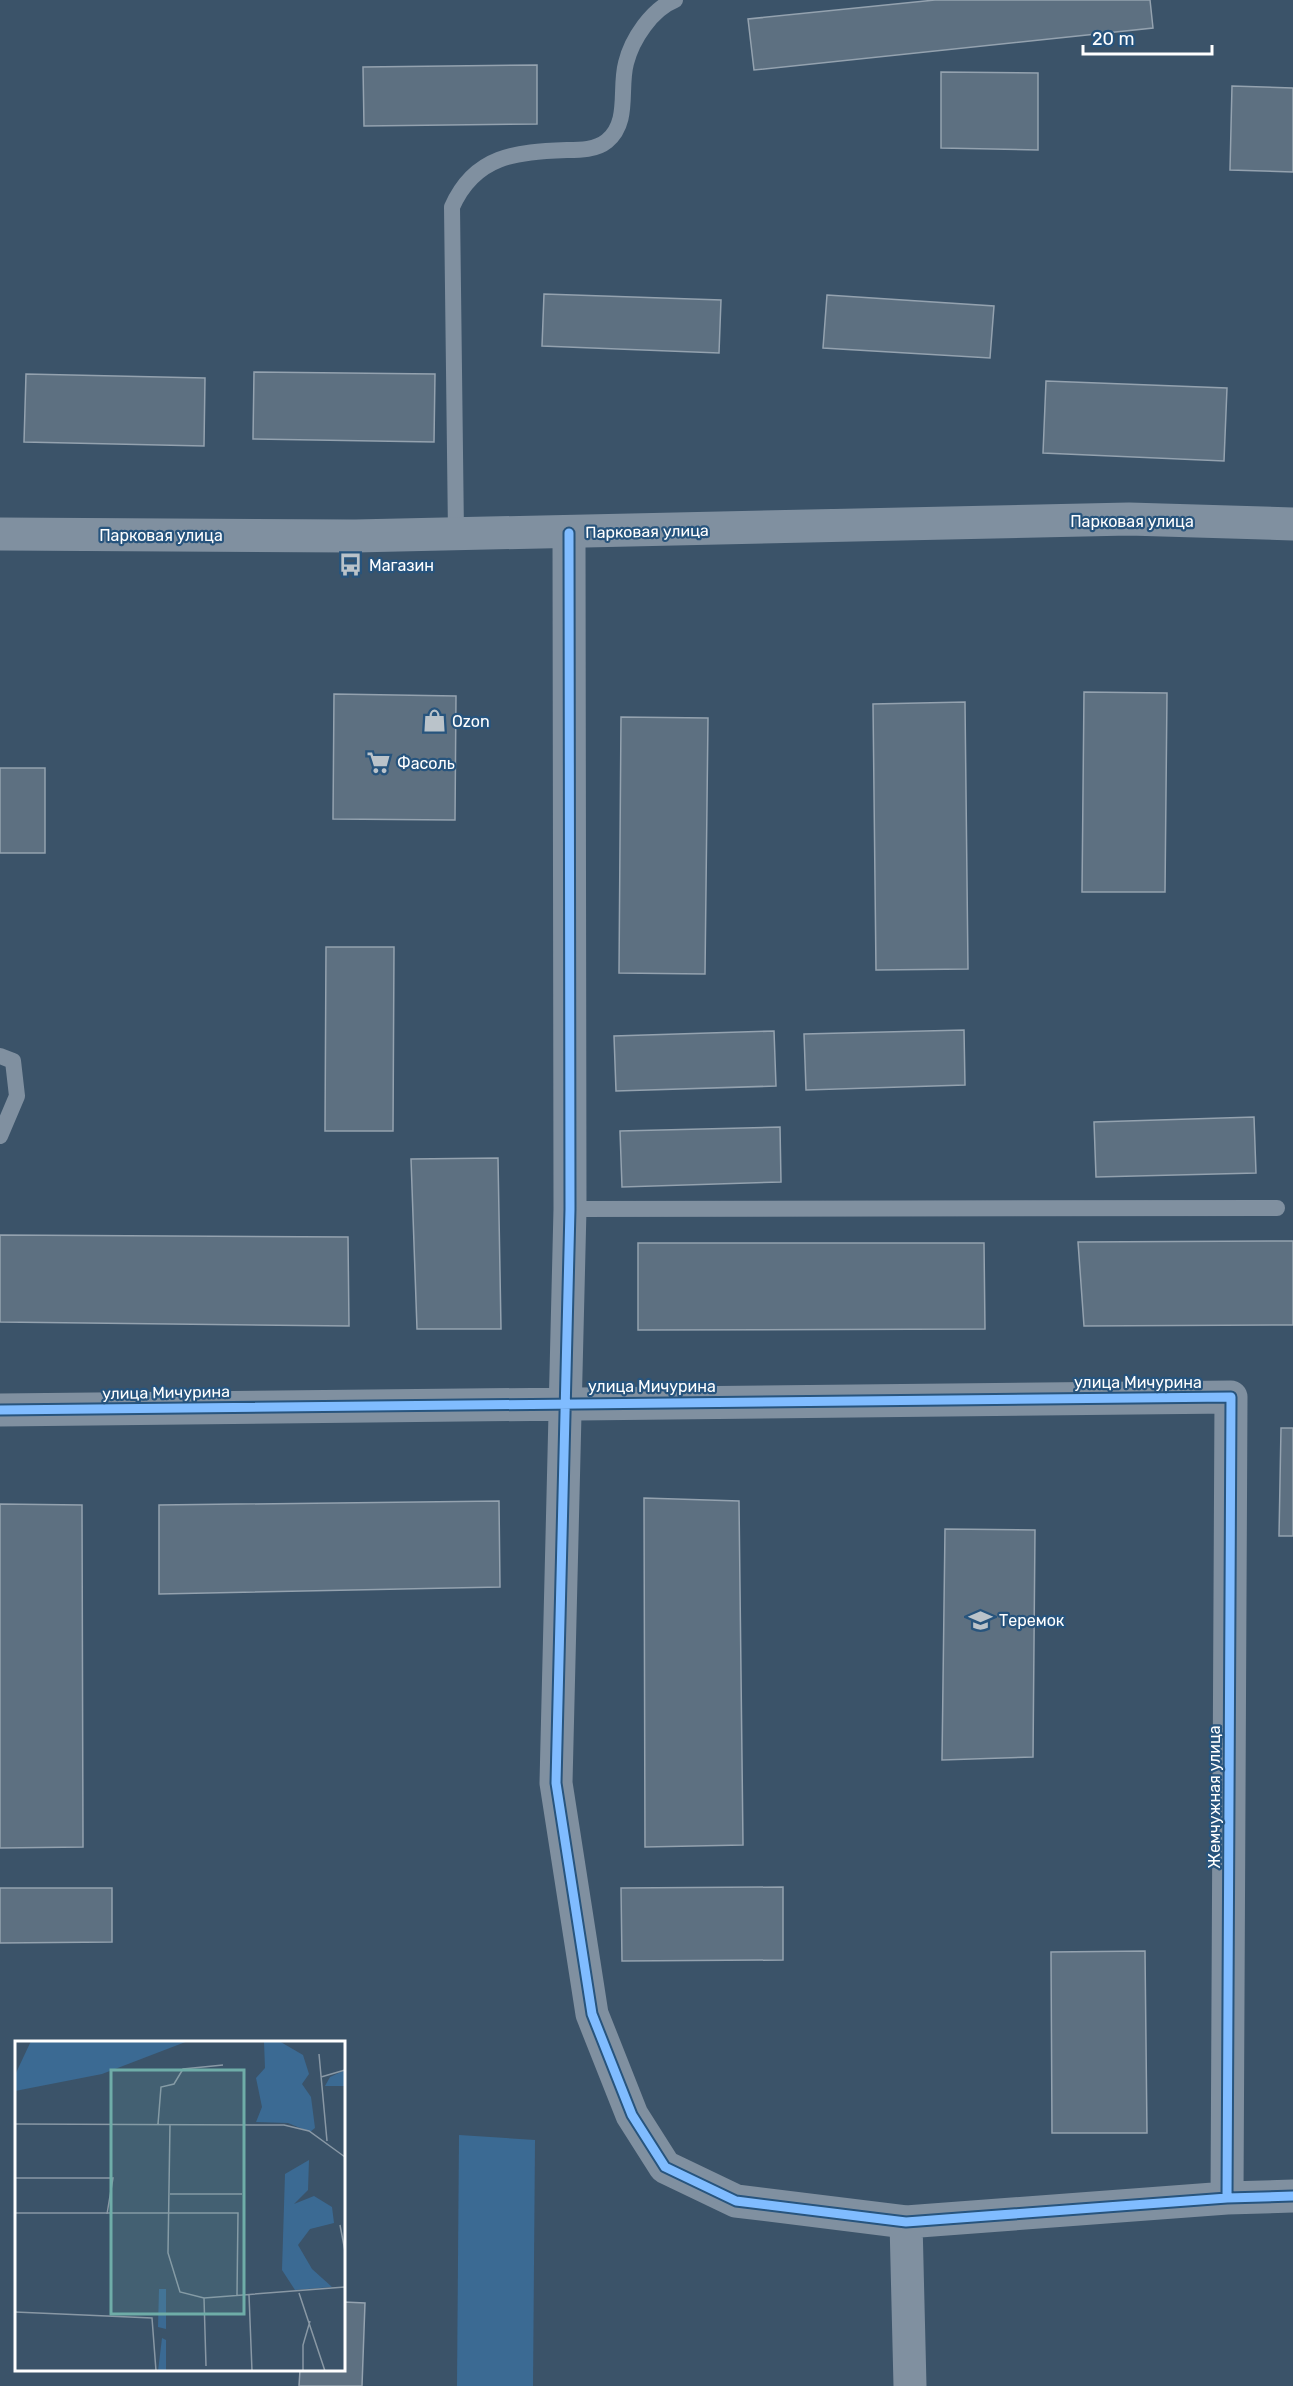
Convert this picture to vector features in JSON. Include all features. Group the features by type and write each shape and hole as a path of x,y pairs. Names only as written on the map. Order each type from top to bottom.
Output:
{"street":[{"name":"Парковая улица","path":"0,534 569,533 1129,519 1293,524"},
{"path":"569,533 570,1209 556,1783 592,2014 632,2115 665,2167 736,2201 906,2222 1227,2198 1293,2196"},
{"name":"улица Мичурина","path":"0,1410 564,1402 1232,1397"},
{"name":"Жемчужная улица","path":"1227,2198 1232,1397"},
{"path":"906,2222 910,2386"}],"lane":[{"path":"456,534 452,207 460,190 480,169 518,152 589,149 607,141 621,121 626,62 640,32 662,5 675,0"},
{"path":"0,1056 13,1061 17,1096 0,1136"},
{"path":"570,1209 1277,1208"}],"shaded area":[{"path":"459,2135 535,2140 533,2386 457,2386"}],"building":[{"path":"935,0 1150,0 1153,28 754,70 748,19"},
{"path":"537,65 537,124 364,126 363,67"},
{"path":"941,72 1038,73 1038,150 941,148"},
{"path":"1232,86 1293,88 1293,172 1230,170"},
{"path":"544,294 721,300 719,353 542,346"},
{"path":"827,295 994,306 990,358 823,348"},
{"path":"254,372 435,374 434,442 253,439"},
{"path":"26,374 205,378 204,446 24,442"},
{"path":"1046,381 1227,388 1224,461 1043,453"},
{"path":"1084,692 1167,693 1165,892 1082,892"},
{"path":"334,694 456,696 455,820 333,819"},
{"path":"965,702 968,969 876,970 873,704"},
{"path":"621,717 708,718 705,974 619,973"},
{"path":"0,768 45,768 45,853 0,853"},
{"path":"326,947 394,947 393,1131 325,1131"},
{"path":"964,1030 965,1085 806,1090 804,1034"},
{"path":"774,1031 776,1086 616,1091 614,1036"},
{"path":"1254,1117 1256,1173 1096,1177 1094,1122"},
{"path":"780,1127 781,1182 622,1187 620,1131"},
{"path":"498,1158 501,1329 417,1329 411,1159"},
{"path":"0,1235 348,1237 349,1326 0,1322"},
{"path":"1293,1241 1293,1325 1084,1326 1078,1242"},
{"path":"638,1243 984,1243 985,1329 638,1330"},
{"path":"1281,1428 1293,1428 1293,1536 1279,1536"},
{"path":"644,1498 739,1501 743,1845 645,1847"},
{"path":"499,1501 500,1587 159,1594 159,1505"},
{"path":"0,1504 82,1505 83,1847 0,1848"},
{"path":"945,1529 1035,1530 1033,1757 942,1760"},
{"path":"783,1887 783,1960 622,1961 621,1888"},
{"path":"0,1888 112,1888 112,1942 0,1943"},
{"path":"1145,1951 1147,2133 1052,2133 1051,1952"},
{"path":"345,2302 365,2303 362,2386 299,2386 300,2371 345,2371"}],"cycle path":[{"path":"569,533 570,1209 556,1783 592,2014 632,2115 665,2167 736,2201 906,2222 1227,2198 1293,2196"},
{"path":"0,1410 1231,1397 1227,2198"}],"place":[{"name":"Магазин","path":"351,565"},
{"name":"Ozon","path":"434,721"},
{"name":"Фасоль","path":"379,763"},
{"name":"Теремок","path":"981,1620"}]}
